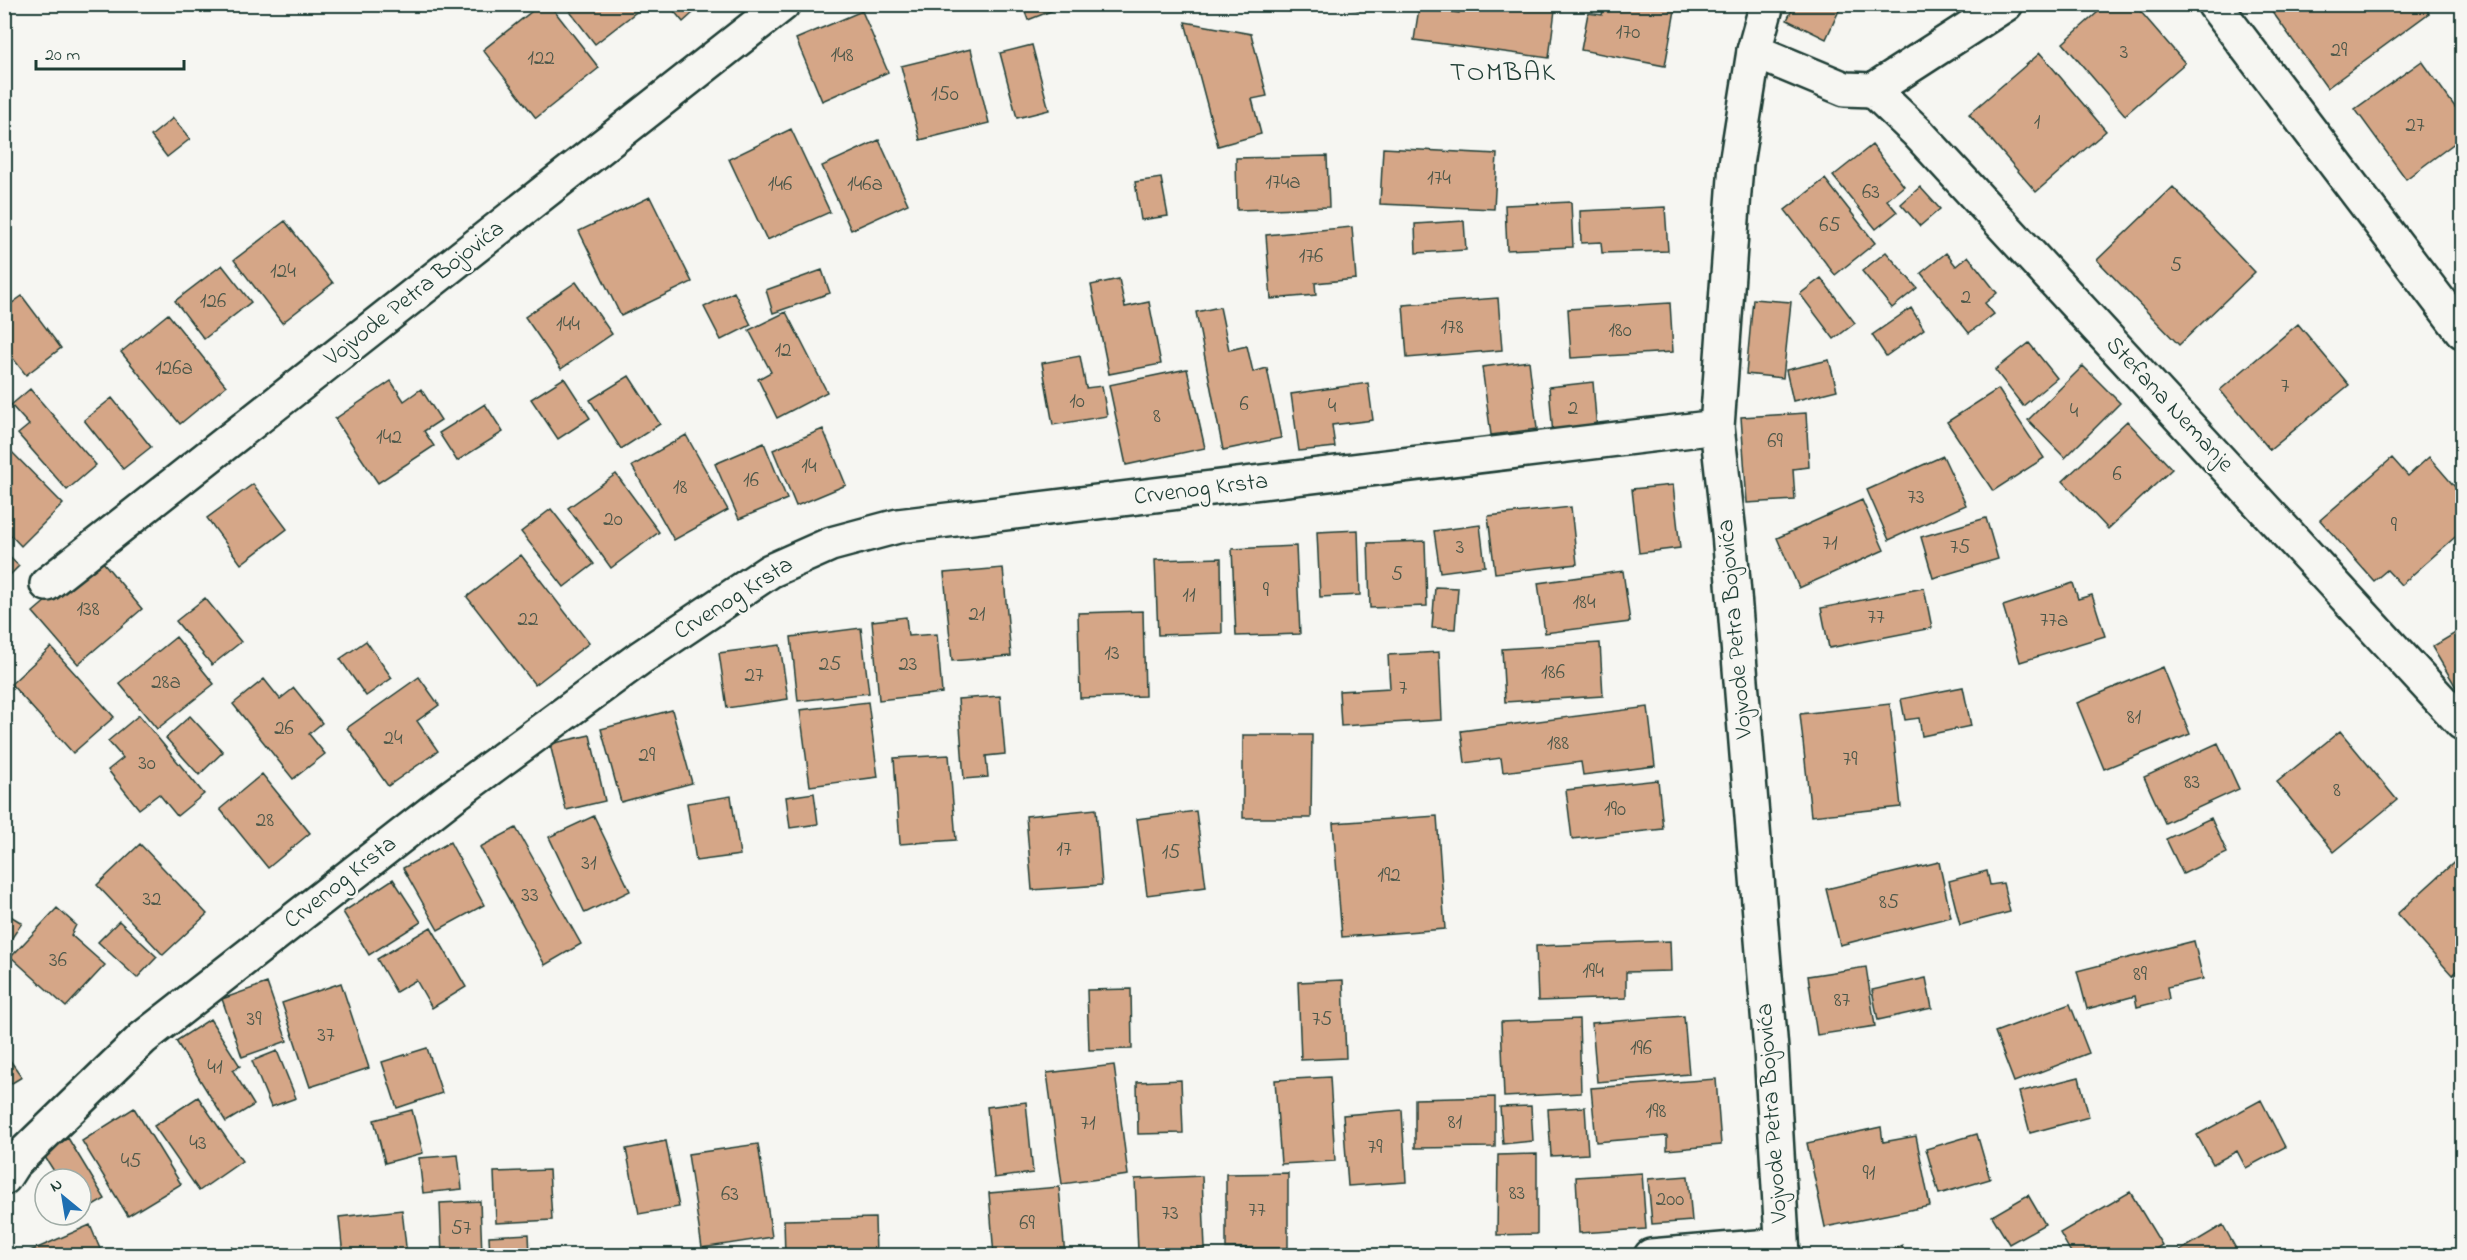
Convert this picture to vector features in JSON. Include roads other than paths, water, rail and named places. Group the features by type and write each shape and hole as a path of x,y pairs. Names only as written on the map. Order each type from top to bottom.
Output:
{"street":[{"name":"Vojvode Petra Bojovića","path":"47,584 783,4"},
{"name":"Vojvode Petra Bojovića","path":"1767,4 1754,51 1736,164 1717,427 1729,533 1771,1050 1782,1250"},
{"path":"1754,51 1845,89 1873,90 2007,4"},
{"path":"2214,4 2463,331"},
{"name":"Stefana Nemanje","path":"1873,90 1926,141 2463,723"},
{"name":"Crvenog Krsta","path":"4,1178 13,1164 143,1038 451,797 640,658 760,577 831,544 898,526 1717,427"},
{"path":"1651,1256 1782,1250"}],"district":[{"name":"TOMBAK","path":"1503,73"}]}
